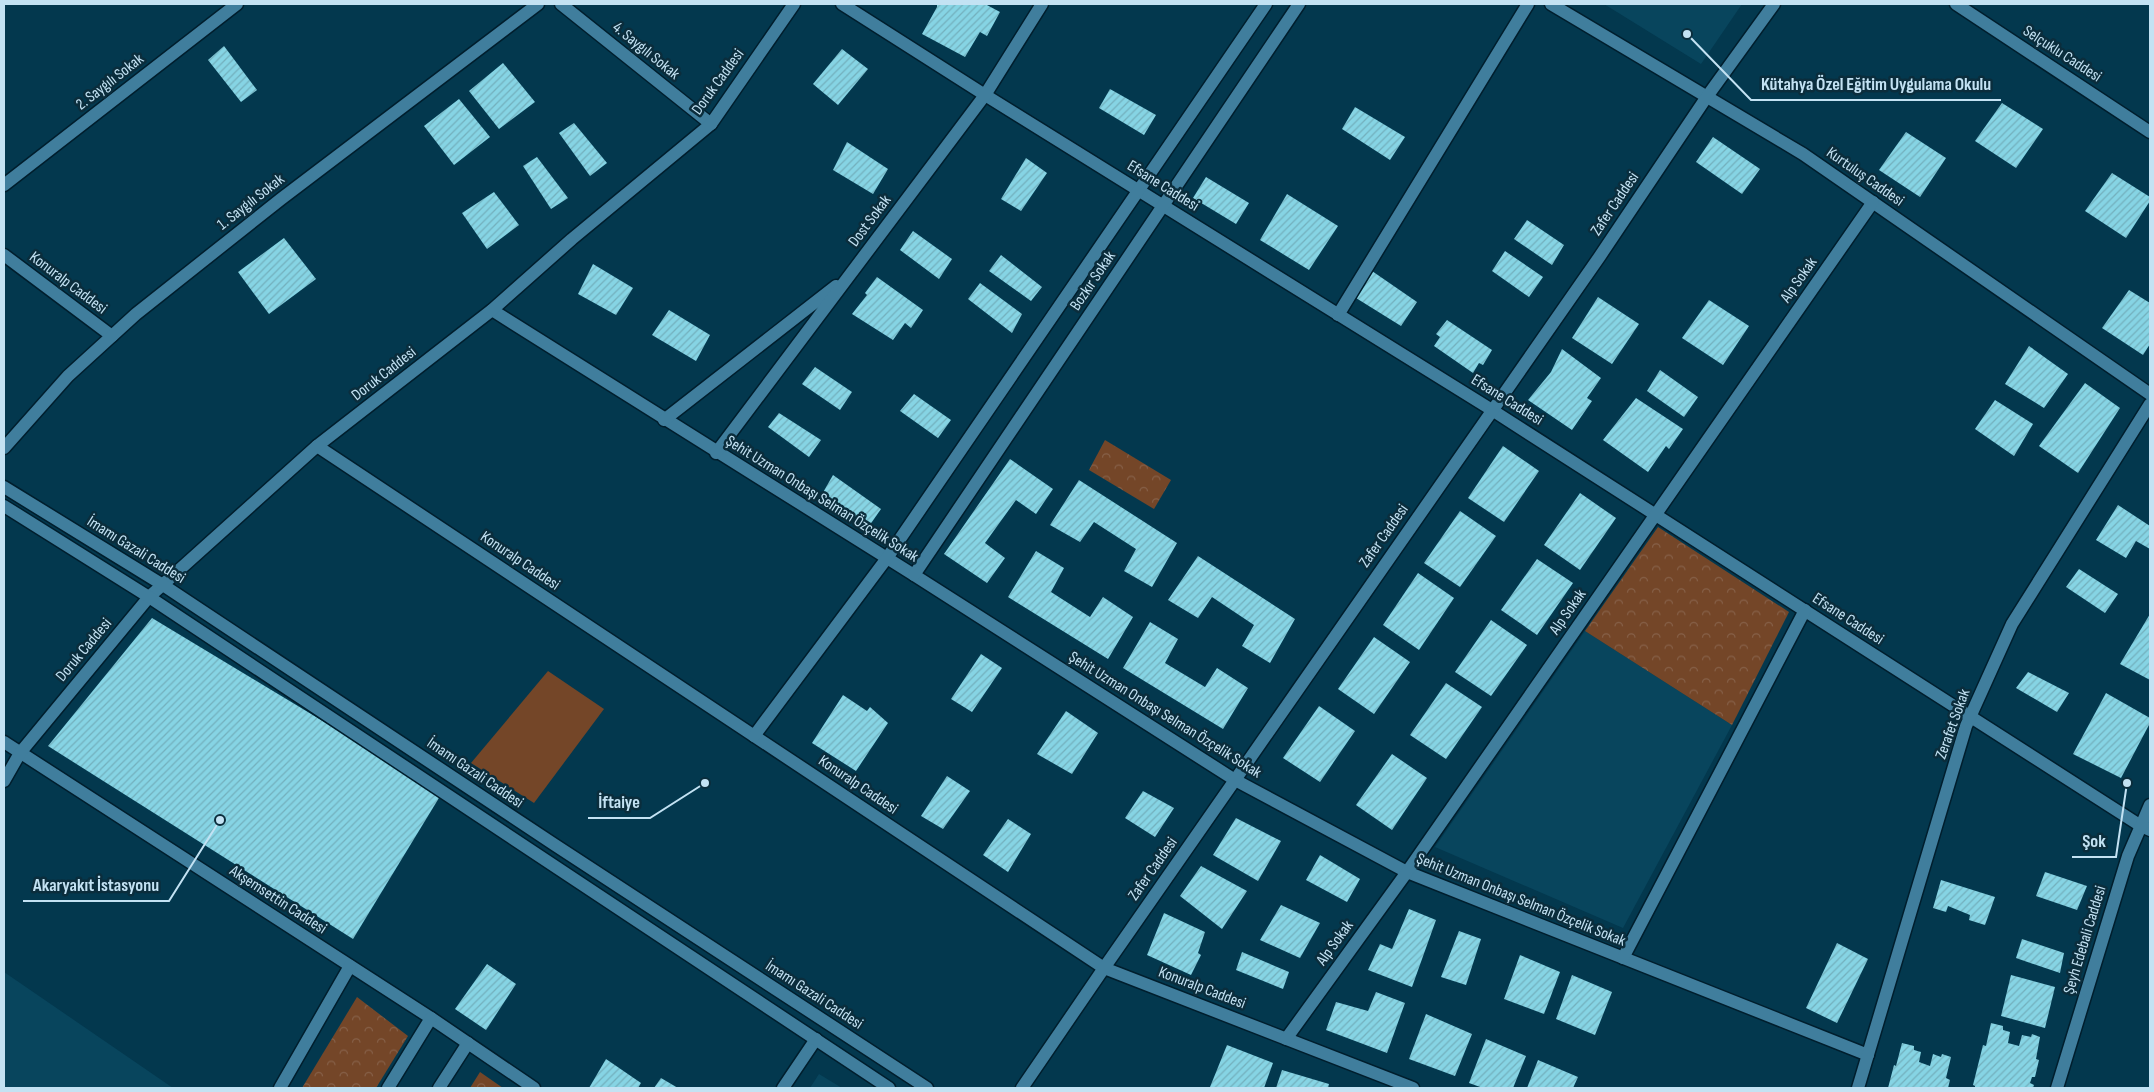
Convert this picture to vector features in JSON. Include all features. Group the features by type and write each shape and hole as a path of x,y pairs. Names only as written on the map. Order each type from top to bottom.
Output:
{"street":[{"name":"2. Saygılı Sokak","path":"4,185 237,4"},
{"name":"1. Saygılı Sokak","path":"4,448 68,376 136,314 274,205 538,4"},
{"name":"4. Saygılı Sokak","path":"561,4 711,124"},
{"name":"Doruk Caddesi","path":"4,782 20,753 149,597 317,446 492,310 572,239 711,124 794,4"},
{"name":"Efsane Caddesi","path":"842,4 1492,410 2146,828"},
{"name":"Dost Sokak","path":"716,453 985,95 1042,4"},
{"name":"Bozkır Sokak","path":"754,736 887,558 1266,4"},
{"name":"Bozkır Sokak","path":"914,575 1299,4"},
{"path":"1338,314 1528,4"},
{"name":"Kurtuluş Caddesi","path":"1551,4 1803,154 2150,394"},
{"name":"Zafer Caddesi","path":"1022,1088 1600,256 1706,98 1774,4"},
{"name":"Selçuklu Caddesi","path":"1956,4 2150,132"},
{"name":"Alp Sokak","path":"1286,1039 1407,872 1873,202"},
{"name":"Konuralp Caddesi","path":"4,255 112,336"},
{"path":"664,420 850,275"},
{"name":"Şehit Uzman Onbaşı Selman Özçelik Sokak","path":"492,310 716,453 914,575 1235,780 1407,872 1868,1055"},
{"name":"Zerafet Sokak","path":"1858,1088 1970,717 2012,624 2150,404"},
{"name":"Konuralp Caddesi","path":"317,446 1104,968 1413,1088"},
{"name":"İmamı Gazali Caddesi","path":"4,487 163,585 555,846 927,1088"},
{"name":"İmamı Gazali Caddesi","path":"4,506 149,597 889,1088"},
{"path":"1623,958 1805,610"},
{"name":"Akşemsettin Caddesi","path":"4,742 468,1042 534,1088"},
{"name":"Şeyh Edebali Caddesi","path":"2057,1088 2128,856 2146,828 2150,805"},
{"path":"280,1088 350,966"},
{"path":"388,1088 431,1018"},
{"path":"783,1088 816,1039"},
{"path":"439,1088 468,1042"}],"shaded area":[{"path":"1604,4 1742,4 1701,64"},
{"path":"1585,631 1732,725 1623,928 1435,847"},
{"path":"4,972 173,1088 4,1088"},
{"path":"819,1074 842,1088 810,1088"}],"green space":[{"path":"1105,440 1171,480 1154,509 1089,470"},
{"path":"1658,527 1789,612 1732,725 1585,631"},
{"path":"548,671 604,709 534,803 471,763"},
{"path":"357,997 408,1036 376,1088 302,1088"},
{"path":"480,1072 503,1088 470,1088"}],"building":[{"path":"937,4 985,4 1000,12 987,36 980,32 965,57 922,34"},
{"path":"224,46 257,90 241,102 208,60"},
{"path":"842,49 868,69 838,105 813,84"},
{"path":"503,63 535,102 499,129 469,91"},
{"path":"1110,89 1156,115 1144,135 1099,108"},
{"path":"459,99 490,137 454,165 424,126"},
{"path":"2002,103 2043,129 2016,168 1975,141"},
{"path":"1355,107 1405,137 1390,160 1342,129"},
{"path":"574,123 607,163 590,176 559,133"},
{"path":"1906,132 1946,158 1920,197 1879,170"},
{"path":"1713,137 1760,169 1742,194 1696,162"},
{"path":"847,142 888,169 873,194 833,170"},
{"path":"537,157 568,198 551,209 523,166"},
{"path":"1026,158 1047,173 1021,211 1001,199"},
{"path":"2112,173 2150,197 2150,201 2126,238 2085,211"},
{"path":"1206,177 1249,203 1236,224 1193,198"},
{"path":"494,192 519,225 487,249 462,213"},
{"path":"1287,194 1338,226 1309,270 1260,240"},
{"path":"1527,220 1564,245 1552,265 1514,239"},
{"path":"913,231 952,259 939,279 900,250"},
{"path":"284,238 316,279 269,314 238,272"},
{"path":"1505,251 1543,277 1529,297 1492,271"},
{"path":"1001,255 1042,287 1031,301 989,271"},
{"path":"593,264 633,288 616,315 578,294"},
{"path":"1372,271 1417,302 1401,326 1356,298"},
{"path":"877,277 923,310 911,328 905,323 893,340 852,314 867,295 865,293"},
{"path":"980,283 1022,314 1012,333 968,299"},
{"path":"2129,290 2150,303 2150,344 2143,355 2102,328"},
{"path":"1598,297 1639,324 1612,364 1572,338"},
{"path":"1709,300 1749,326 1723,365 1682,338"},
{"path":"669,310 710,335 696,361 652,335"},
{"path":"1447,320 1492,350 1483,365 1479,363 1473,373 1434,346 1440,337 1436,334"},
{"path":"2029,346 2068,374 2044,408 2005,384"},
{"path":"1562,349 1601,378 1587,398 1592,401 1572,430 1528,400 1551,372"},
{"path":"815,367 852,392 840,410 802,384"},
{"path":"1660,370 1698,397 1684,417 1647,391"},
{"path":"2085,383 2120,408 2078,473 2039,446"},
{"path":"914,394 951,420 938,438 900,411"},
{"path":"1636,398 1683,429 1669,449 1666,446 1648,472 1603,440"},
{"path":"1995,400 2033,424 2014,456 1975,429"},
{"path":"779,413 821,440 809,457 768,427"},
{"path":"1503,446 1539,471 1504,522 1468,498"},
{"path":"1010,459 1053,489 1036,514 1016,500 985,543 1005,558 987,583 944,554"},
{"path":"833,475 881,509 867,529 821,496"},
{"path":"1079,480 1177,543 1152,587 1124,571 1136,549 1094,522 1080,542 1050,525"},
{"path":"1580,493 1616,518 1580,570 1544,545"},
{"path":"2118,505 2150,526 2150,549 2136,541 2126,558 2096,540"},
{"path":"1460,511 1496,536 1460,587 1424,563"},
{"path":"1036,551 1064,568 1051,592 1090,617 1103,597 1133,617 1108,659 1008,597"},
{"path":"1198,556 1295,619 1270,663 1242,646 1254,625 1212,597 1198,618 1168,600"},
{"path":"1537,559 1573,583 1537,635 1501,610"},
{"path":"2079,569 2118,594 2105,613 2066,587"},
{"path":"1418,573 1454,598 1419,650 1383,625"},
{"path":"2150,614 2150,680 2120,664"},
{"path":"152,618 442,793 353,939 48,746"},
{"path":"1491,620 1527,645 1491,696 1455,672"},
{"path":"1150,622 1178,639 1165,663 1205,687 1217,668 1248,688 1223,729 1123,668"},
{"path":"1374,637 1410,662 1374,714 1338,689"},
{"path":"981,654 1002,668 972,712 951,699"},
{"path":"2028,672 2069,693 2057,712 2016,688"},
{"path":"1446,683 1482,707 1446,759 1410,735"},
{"path":"2106,693 2150,718 2150,723 2121,778 2073,754"},
{"path":"843,695 867,711 870,707 888,723 856,771 812,743"},
{"path":"1319,706 1355,731 1320,782 1283,758"},
{"path":"1066,711 1098,733 1072,774 1037,754"},
{"path":"1392,754 1427,778 1392,830 1356,805"},
{"path":"947,776 970,791 943,829 921,816"},
{"path":"1143,791 1174,808 1155,837 1125,818"},
{"path":"1236,818 1281,841 1258,881 1213,855"},
{"path":"1008,819 1031,834 1008,872 983,855"},
{"path":"1320,855 1360,879 1347,902 1306,880"},
{"path":"1201,866 1247,891 1222,929 1180,896"},
{"path":"2045,872 2087,886 2077,910 2036,896"},
{"path":"1941,880 1995,897 1985,925 1969,920 1970,915 1948,906 1946,912 1933,908"},
{"path":"1281,905 1320,923 1300,958 1260,940"},
{"path":"1409,909 1436,920 1412,987 1368,970 1380,944 1392,949"},
{"path":"1164,913 1205,932 1198,953 1201,955 1191,975 1147,955"},
{"path":"1459,931 1481,939 1466,985 1441,977"},
{"path":"2022,939 2064,953 2060,973 2016,958"},
{"path":"1837,943 1868,959 1837,1023 1806,1008"},
{"path":"1242,952 1289,972 1283,989 1236,970"},
{"path":"1520,955 1560,972 1544,1014 1504,999"},
{"path":"487,964 516,984 486,1030 455,1009"},
{"path":"1572,975 1612,992 1595,1035 1556,1019"},
{"path":"2011,975 2055,987 2045,1028 2001,1016"},
{"path":"1376,992 1405,1003 1387,1053 1326,1030 1336,1002 1368,1011"},
{"path":"1426,1014 1472,1034 1455,1076 1409,1059"},
{"path":"1991,1023 2003,1026 2003,1030 2010,1032 2008,1043 2019,1046 2022,1035 2031,1037 2032,1034 2040,1037 2036,1059 2039,1060 2035,1077 2032,1077 2030,1083 2034,1085 2033,1088 1975,1088 1973,1085 1983,1045 1986,1046"},
{"path":"1486,1039 1526,1056 1513,1088 1483,1088 1469,1083"},
{"path":"1902,1043 1914,1046 1914,1050 1921,1052 1919,1062 1930,1066 1933,1054 1941,1057 1942,1054 1951,1057 1946,1078 1950,1080 1948,1088 1888,1088"},
{"path":"1227,1045 1273,1063 1264,1088 1210,1087"},
{"path":"606,1059 641,1083 638,1088 589,1088"},
{"path":"1538,1060 1578,1077 1573,1088 1527,1088"},
{"path":"1282,1070 1329,1084 1328,1088 1276,1088"},
{"path":"661,1078 678,1088 654,1088"}],"place":[{"name":"Kütahya Özel Eğitim Uygulama Okulu","path":"1687,34"},
{"name":"İftaiye","path":"705,783"},
{"name":"Şok","path":"2127,783"},
{"name":"Akaryakıt İstasyonu","path":"220,820"}]}
